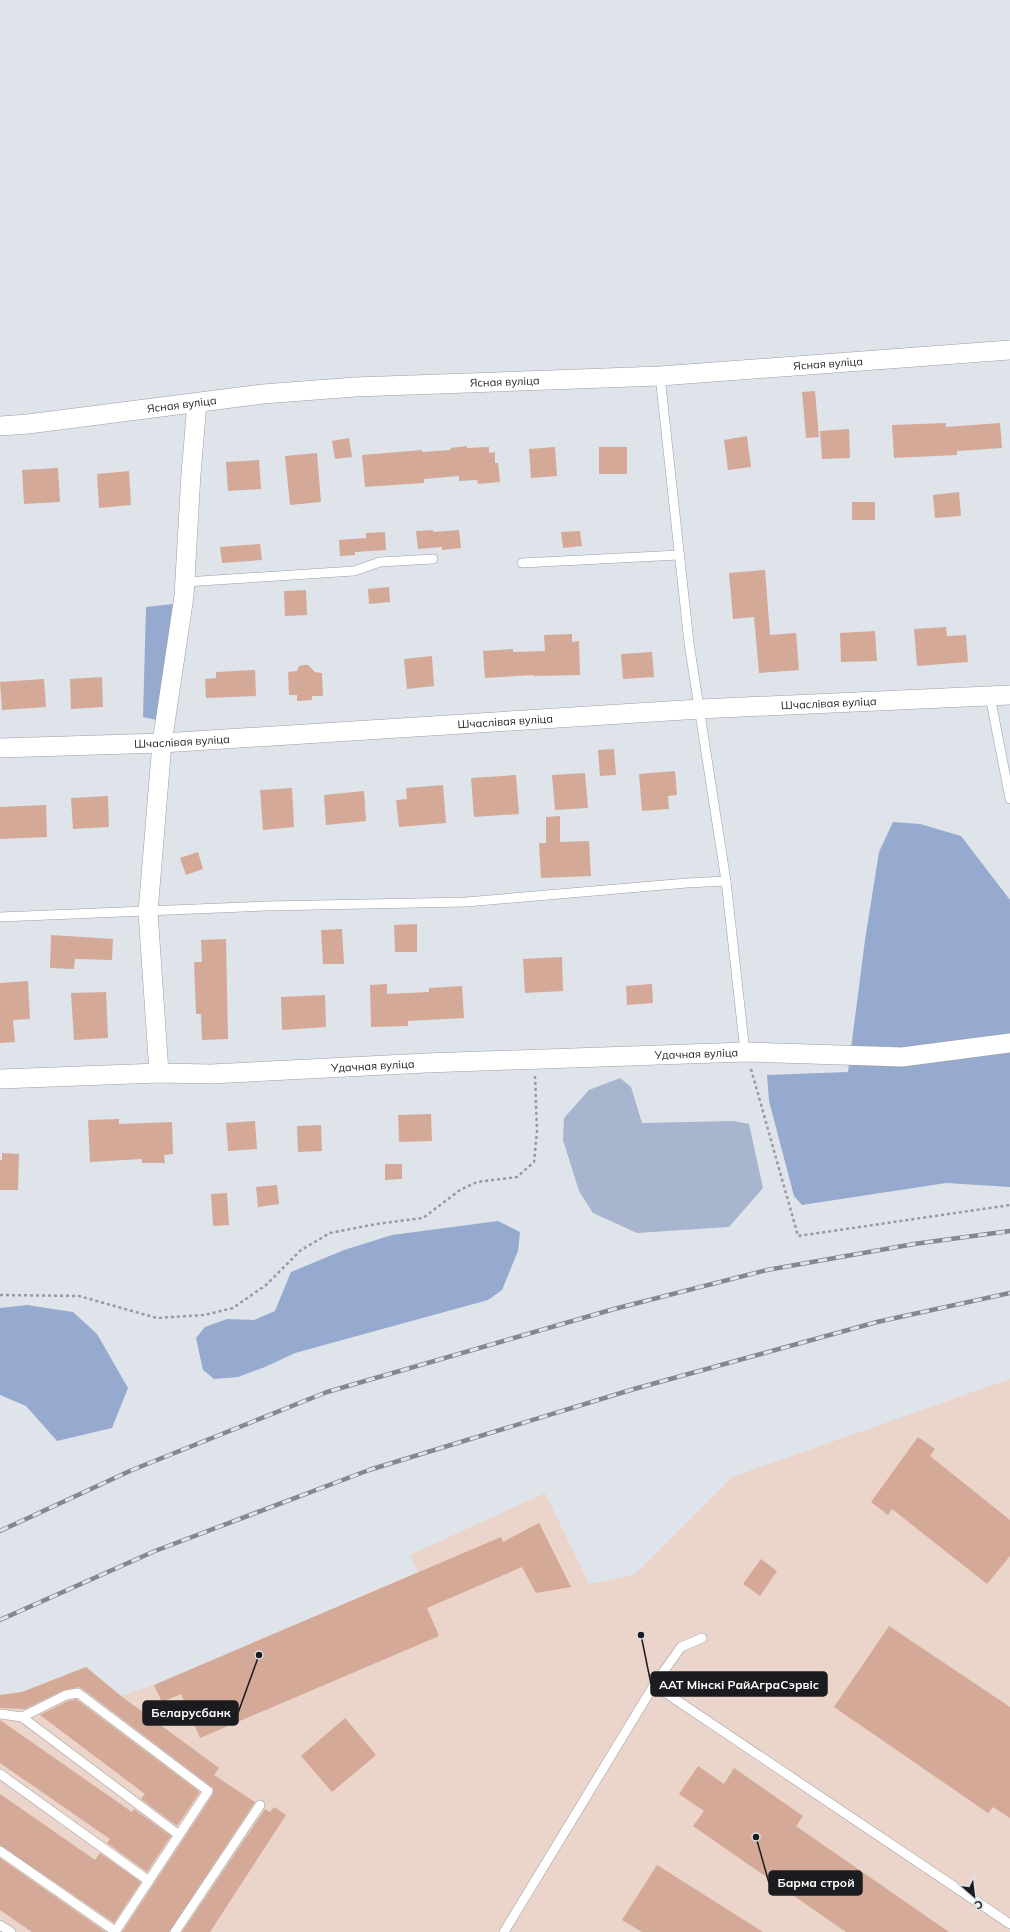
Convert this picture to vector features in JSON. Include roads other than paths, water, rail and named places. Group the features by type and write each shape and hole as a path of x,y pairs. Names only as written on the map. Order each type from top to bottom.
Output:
{"street":[{"name":"Ясная вуліца","path":"0,426 263,394 355,387 660,376 1010,350"},
{"path":"159,1072 148,912 162,743 185,582 197,403"},
{"name":"Шчаслівая вуліца","path":"0,748 162,743 700,709 1010,694"},
{"name":"Удачная вуліца","path":"0,1079 159,1072 211,1074 534,1059 745,1052 902,1057 1010,1043"}],"lane":[{"path":"660,376 689,643 726,881 745,1052"},
{"path":"522,563 679,555"},
{"path":"185,582 354,571 380,562 433,559"},
{"path":"990,696 1010,799"},
{"path":"0,918 267,906 466,902 726,881"},
{"path":"504,1932 654,1685 680,1647 702,1638"},
{"path":"654,1685 1010,1924"},
{"path":"0,1851 115,1931 208,1790 78,1693 66,1696 22,1717"},
{"path":"0,1714 22,1717 179,1835"},
{"path":"0,1774 148,1881"},
{"path":"175,1932 260,1805"},
{"path":"0,1925 11,1932"}],"railway":[{"path":"0,1531 132,1470 327,1392 614,1309 767,1270 914,1244 1010,1231"},
{"path":"0,1620 155,1551 369,1470 634,1389 877,1322 1010,1293"}],"place":[{"name":"ААТ Мінскі РайАграСэрвіс","path":"641,1635"},
{"name":"Беларусбанк","path":"259,1655"},
{"name":"Барма строй","path":"756,1837"}]}
